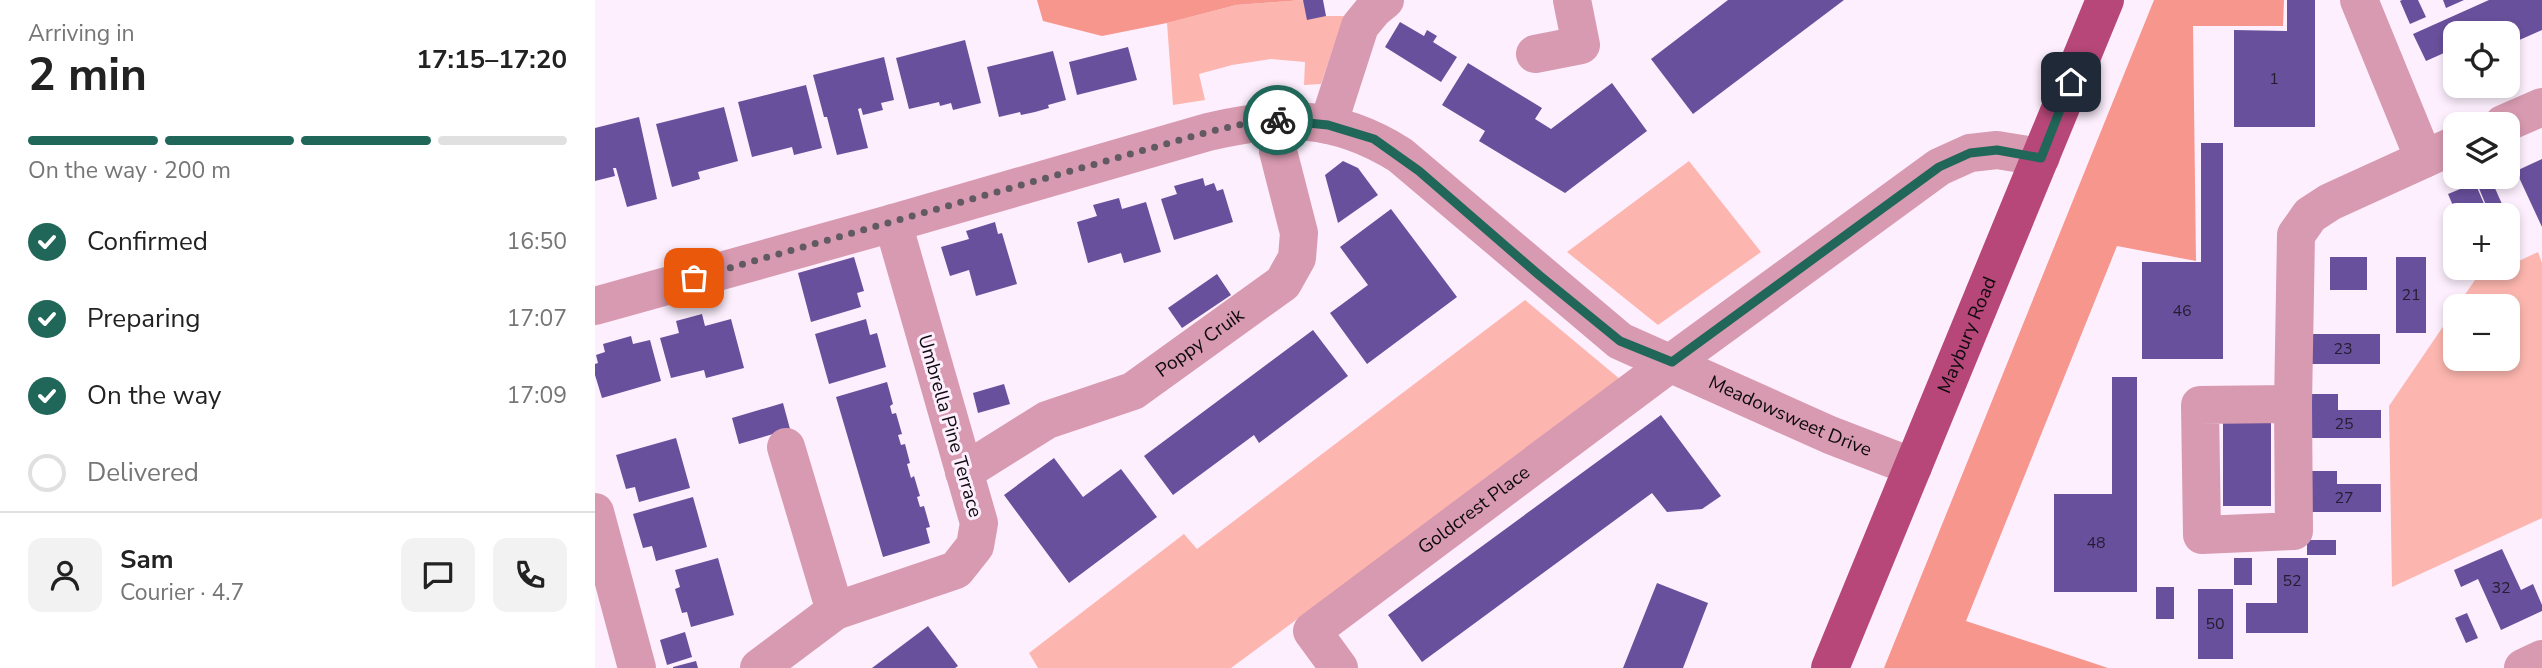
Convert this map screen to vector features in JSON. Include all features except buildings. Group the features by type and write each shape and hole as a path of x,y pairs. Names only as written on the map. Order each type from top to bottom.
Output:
{"main road":[{"name":"Maybury Road","path":"1830,668 2105,0"}],"street":[{"path":"1328,125 1360,26 1385,0"},
{"path":"1535,54 1581,45 1572,0"},
{"path":"2293,404 2296,235 2310,215 2330,202 2440,152 2359,0"},
{"path":"2520,117 2542,107"},
{"name":"Meadowsweet Drive","path":"595,306 1208,132 1277,120 1328,125 1374,139 1400,155 1620,341 1831,435 1913,467"},
{"name":"Poppy Cruik","path":"964,472 1047,420 1133,391 1283,283 1297,258 1299,233 1278,151 1277,120"},
{"path":"1672,362 1939,167 1970,153 1997,150 2041,158"},
{"name":"Umbrella Pine Terrace","path":"758,668 835,611 956,570 975,546 979,523 893,223"},
{"name":"Goldcrest Place","path":"1339,668 1312,631 1672,362"},
{"path":"786,447 835,611"},
{"path":"595,512 637,668"},
{"path":"2523,668 2542,659"}],"shaded area":[{"path":"1037,0 1302,0 1236,5 1102,36 1043,21"},
{"path":"1302,0 1326,16 1344,16 1321,84 1304,85 1305,62 1271,59 1199,74 1205,100 1173,105 1167,23 1236,5"},
{"path":"2154,0 2284,0 2283,26 2193,26 2196,261 2117,246 1966,621 2108,668 1884,668"},
{"path":"1689,161 1761,252 1658,325 1567,252"},
{"path":"2538,252 2542,263 2542,518 2392,587 2389,406 2443,327 2443,371 2520,371 2520,294 2465,294 2475,280 2520,280 2520,260"},
{"path":"1525,300 1621,380 1231,668 1038,668 1029,653 1184,534 1197,549"}],"way so far":[{"path":"694,278 1208,132 1278,120"}],"route":[{"path":"1278,120 1328,125 1374,139 1400,155 1620,341 1672,362 1939,167 1970,153 1997,150 2041,158 2071,82"}]}
